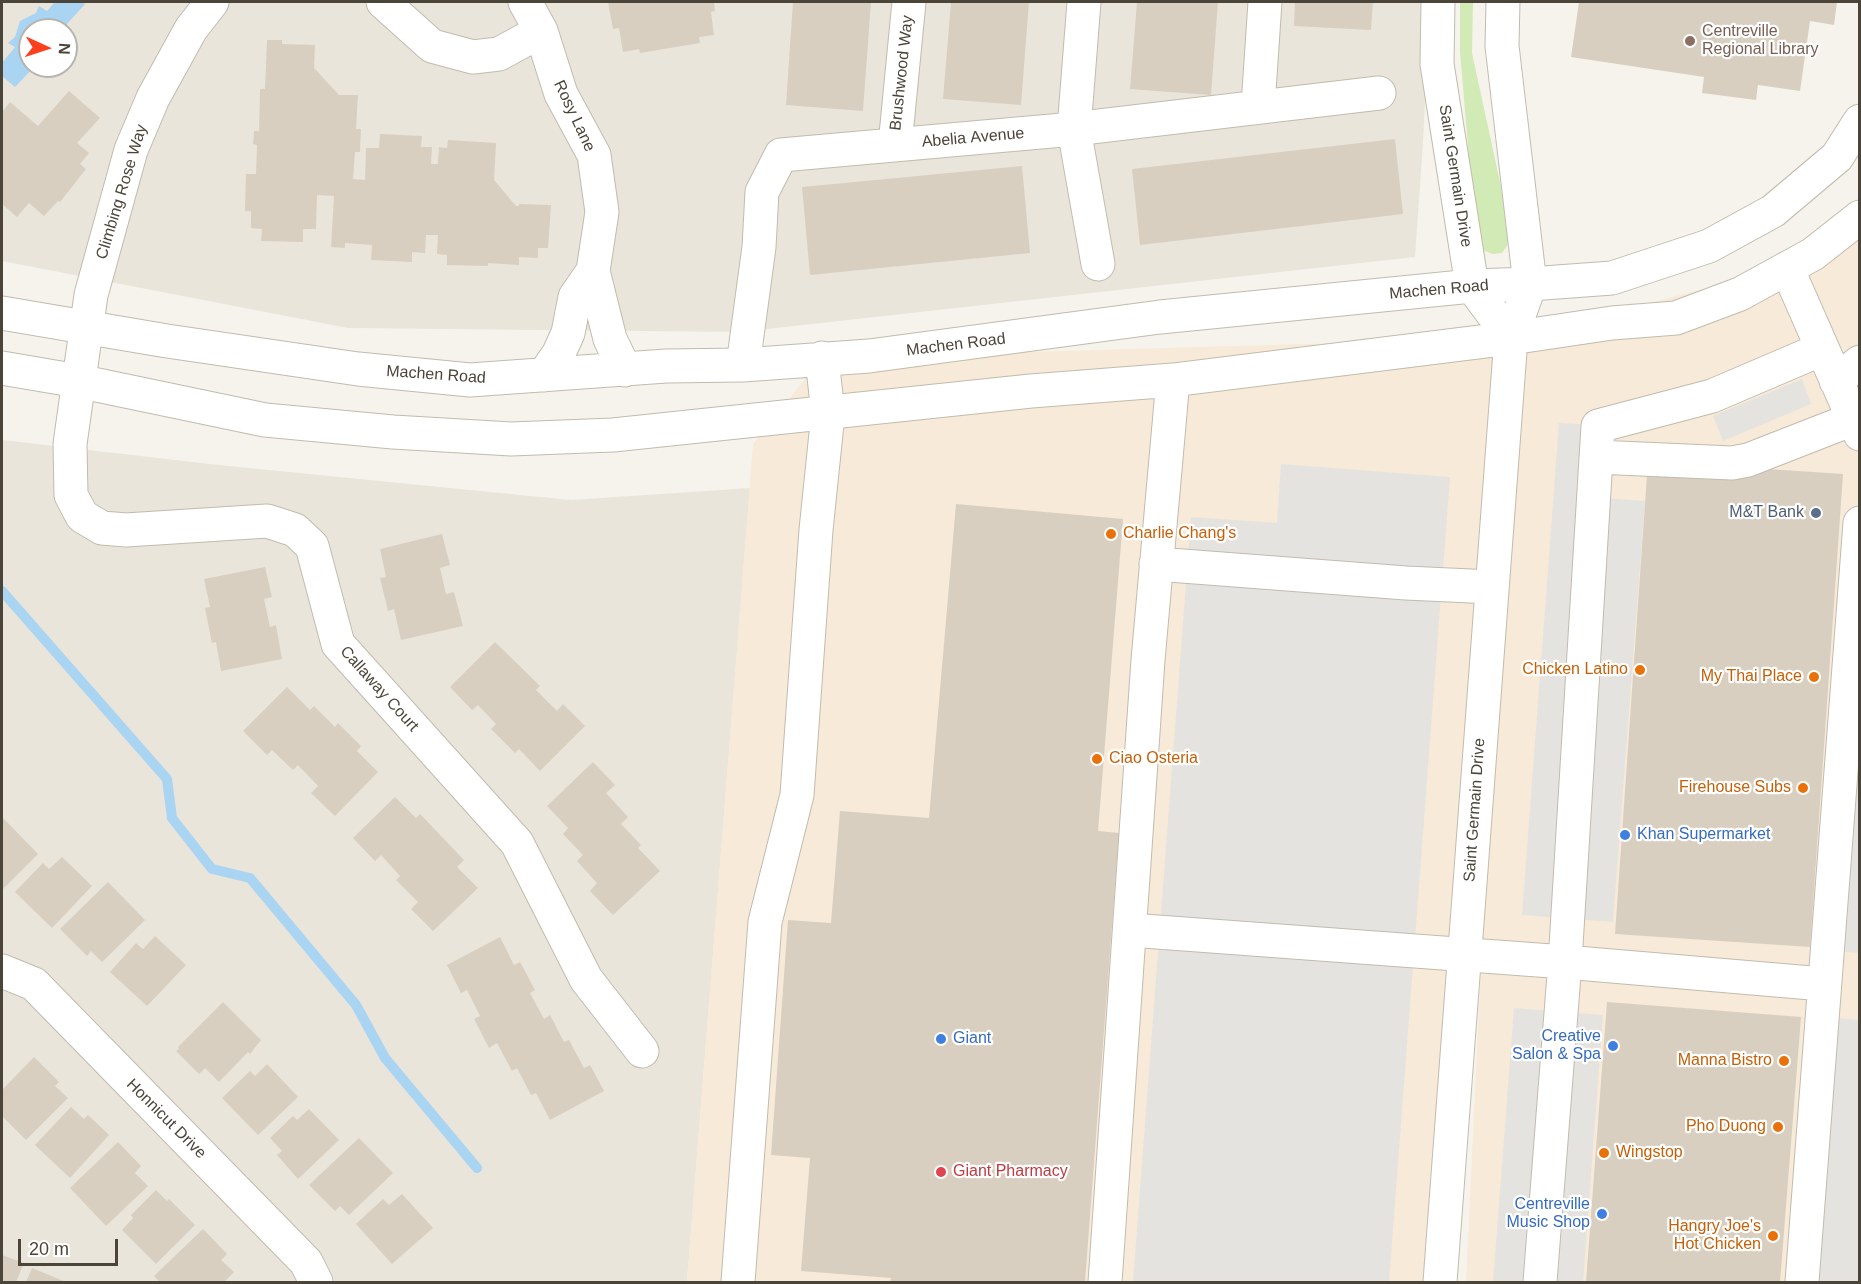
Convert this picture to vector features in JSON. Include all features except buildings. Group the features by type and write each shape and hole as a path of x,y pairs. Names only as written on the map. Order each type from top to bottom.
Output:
{"street":[{"name":"Climbing Rose Way","path":"86,327 91,295 131,150 153,98 191,29 212,2"},
{"path":"383,2 432,46 473,57 499,54 541,31"},
{"name":"Rosy Lane","path":"525,2 541,31 561,94 594,155 602,212 593,272 610,339 626,370"},
{"name":"Brushwood Way","path":"895,145 909,2"},
{"path":"1084,2 1074,129 1098,264"},
{"path":"1257,106 1265,2"},
{"name":"Saint Germain Drive","path":"1438,2 1437,64 1472,286 1511,338"},
{"name":"Saint Germain Drive","path":"1440,1282 1511,338 1530,284 1502,46 1503,2"},
{"name":"Abelia Avenue","path":"743,365 759,247 762,192 780,155 1074,129 1379,93"},
{"name":"Machen Road","path":"2,313 380,371 470,380 666,366 743,365 869,356 1160,316 1472,286 1612,278 1709,246 1773,211 1837,157 1860,121"},
{"path":"2,368 78,381 265,420 393,432 511,439 613,435 1031,391 1173,380 1511,338 1612,323 1676,318 1740,294 1813,254 1860,217"},
{"path":"1596,457 1732,463 1856,427 1848,372 1822,349 1787,268"},
{"name":"Rosy Lane","path":"544,375 559,353 567,333 575,297 593,272"},
{"name":"Callaway Court","path":"86,327 70,444 71,495 82,516 102,528 118,529 267,521 295,530 312,546 338,644 517,843 586,979 642,1051"},
{"path":"1540,1282 1565,962 1598,426 1712,396 1822,349"},
{"path":"738,1282 765,922 797,795 816,530 828,414 822,358"},
{"path":"1105,1282 1156,564 1173,380"},
{"path":"1802,1282 1860,523"},
{"path":"1156,564 1406,583 1492,587"},
{"path":"1130,930 1465,954 1823,984"},
{"name":"Honnicut Drive","path":"2,971 34,984 306,1262 316,1282"}],"shaded area":[{"path":"2,2 1430,2 1415,257 740,332 348,328 2,261"},
{"path":"1859,201 1859,1282 1466,1282 1509,370 1440,1282 687,1282 753,444 822,358 1511,338 1787,268"},
{"path":"1802,379 1811,404 1723,441 1713,416"},
{"path":"1559,423 1594,425 1589,497 1645,501 1613,922 1522,915"},
{"path":"2,440 219,465 571,500 750,488 687,1282 2,1282"},
{"path":"1281,464 1450,477 1389,1282 1133,1282 1191,517 1277,523"},
{"path":"1859,748 1859,953 1844,952"},
{"path":"1514,1008 1603,1015 1583,1282 1493,1282"},
{"path":"1836,1018 1859,1020 1859,1282 1817,1282"}],"green space":[{"path":"1460,2 1473,2 1472,53 1508,219 1507,246 1502,253 1493,254 1479,249 1476,241 1460,52"}],"water":[{"path":"55,2 85,4 72,18 26,18 36,13 39,6 47,11"},
{"path":"18,27 18,78 24,78 15,87 2,76 2,63 15,47 8,43 15,37"}],"waterway":[{"path":"2,591 167,779 172,818 212,869 250,878 356,1005 385,1058 477,1168"}],"place":[{"name":"Centreville Regional Library","path":"1690,41"},
{"name":"M&T Bank","path":"1816,513"},
{"name":"Charlie Chang's","path":"1111,534"},
{"name":"Chicken Latino","path":"1640,670"},
{"name":"My Thai Place","path":"1814,677"},
{"name":"Ciao Osteria","path":"1097,759"},
{"name":"Firehouse Subs","path":"1803,788"},
{"name":"Khan Supermarket","path":"1625,835"},
{"name":"Giant","path":"941,1039"},
{"name":"Creative Salon & Spa","path":"1613,1046"},
{"name":"Manna Bistro","path":"1784,1061"},
{"name":"Pho Duong","path":"1778,1127"},
{"name":"Wingstop","path":"1604,1153"},
{"name":"Giant Pharmacy","path":"941,1172"},
{"name":"Centreville Music Shop","path":"1602,1214"},
{"name":"Hangry Joe's Hot Chicken","path":"1773,1236"}]}
